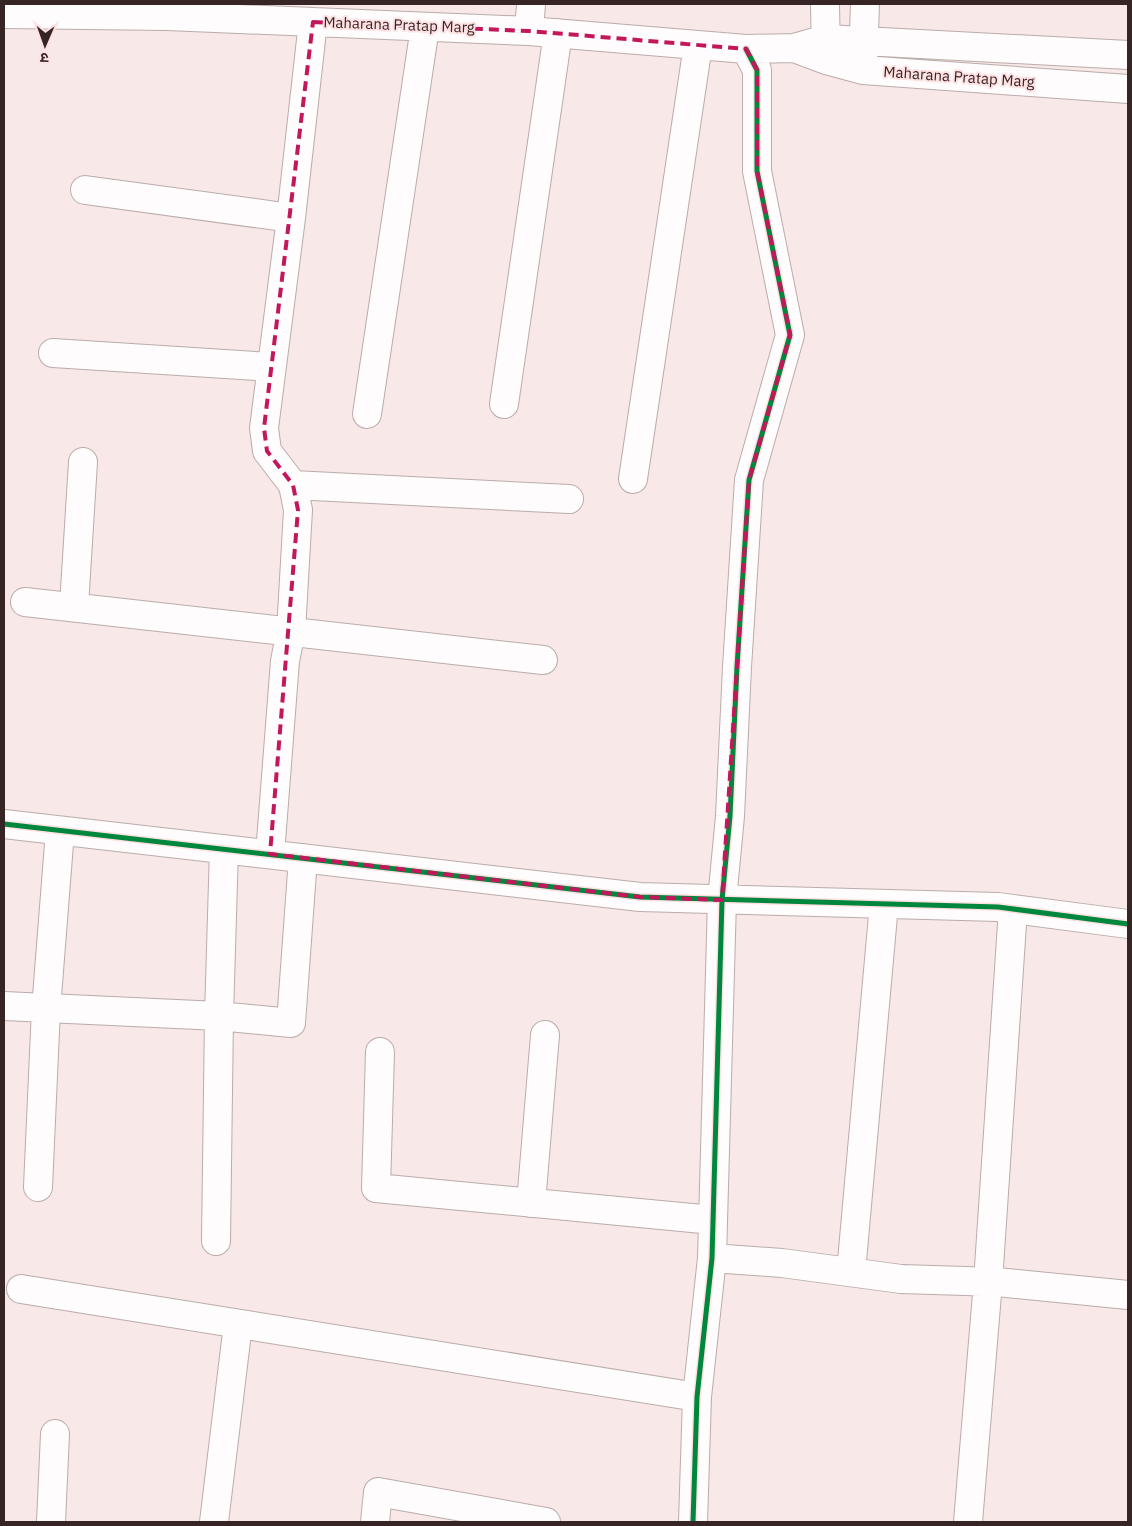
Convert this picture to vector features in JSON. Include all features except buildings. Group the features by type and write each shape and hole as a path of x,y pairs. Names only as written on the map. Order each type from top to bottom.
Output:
{"street":[{"path":"529,31 531,4"},
{"path":"825,4 826,50"},
{"path":"863,70 865,4"},
{"name":"Maharana Pratap Marg","path":"4,14 169,10 313,22 357,14 425,27 529,31 746,49 794,48 826,50 864,40 1128,55"},
{"path":"270,854 285,661 291,631 298,510 293,485 267,451 264,440 271,367 291,218 313,22"},
{"path":"367,414 425,27"},
{"path":"504,404 558,33"},
{"path":"633,479 698,45"},
{"path":"693,1522 697,1397 712,1258 722,900 730,816 736,667 749,480 790,334 757,171 757,70 746,49"},
{"name":"Maharana Pratap Marg","path":"826,50 863,70 1128,89"},
{"path":"85,190 291,218"},
{"path":"53,353 271,367"},
{"path":"74,606 84,462"},
{"path":"293,485 569,499"},
{"path":"25,602 543,660"},
{"path":"4,824 640,897 1013,909 1128,924"},
{"path":"38,1187 46,1009 60,831"},
{"path":"216,1241 218,1016 224,849"},
{"path":"4,1006 218,1016 291,1022 304,858"},
{"path":"851,1272 884,904"},
{"path":"968,1522 988,1282 1013,909"},
{"path":"532,1203 545,1034"},
{"path":"380,1052 376,1188 713,1220"},
{"path":"712,1258 782,1263 901,1279 988,1282 1128,1294"},
{"path":"21,1290 697,1397"},
{"path":"214,1522 238,1324"},
{"path":"50,1522 55,1434"},
{"path":"376,1522 378,1492 546,1522"}],"highlighted area":[{"path":"313,22 529,31 746,49 757,70 757,171 790,335 749,480 722,900 640,897 270,854 298,510 293,485 267,451 264,428"}],"cycle path":[{"path":"693,1522 697,1397 712,1258 722,900 730,816 749,480 790,335 757,171 757,70 746,49"},
{"path":"4,824 640,897 998,907 1128,924"}]}
